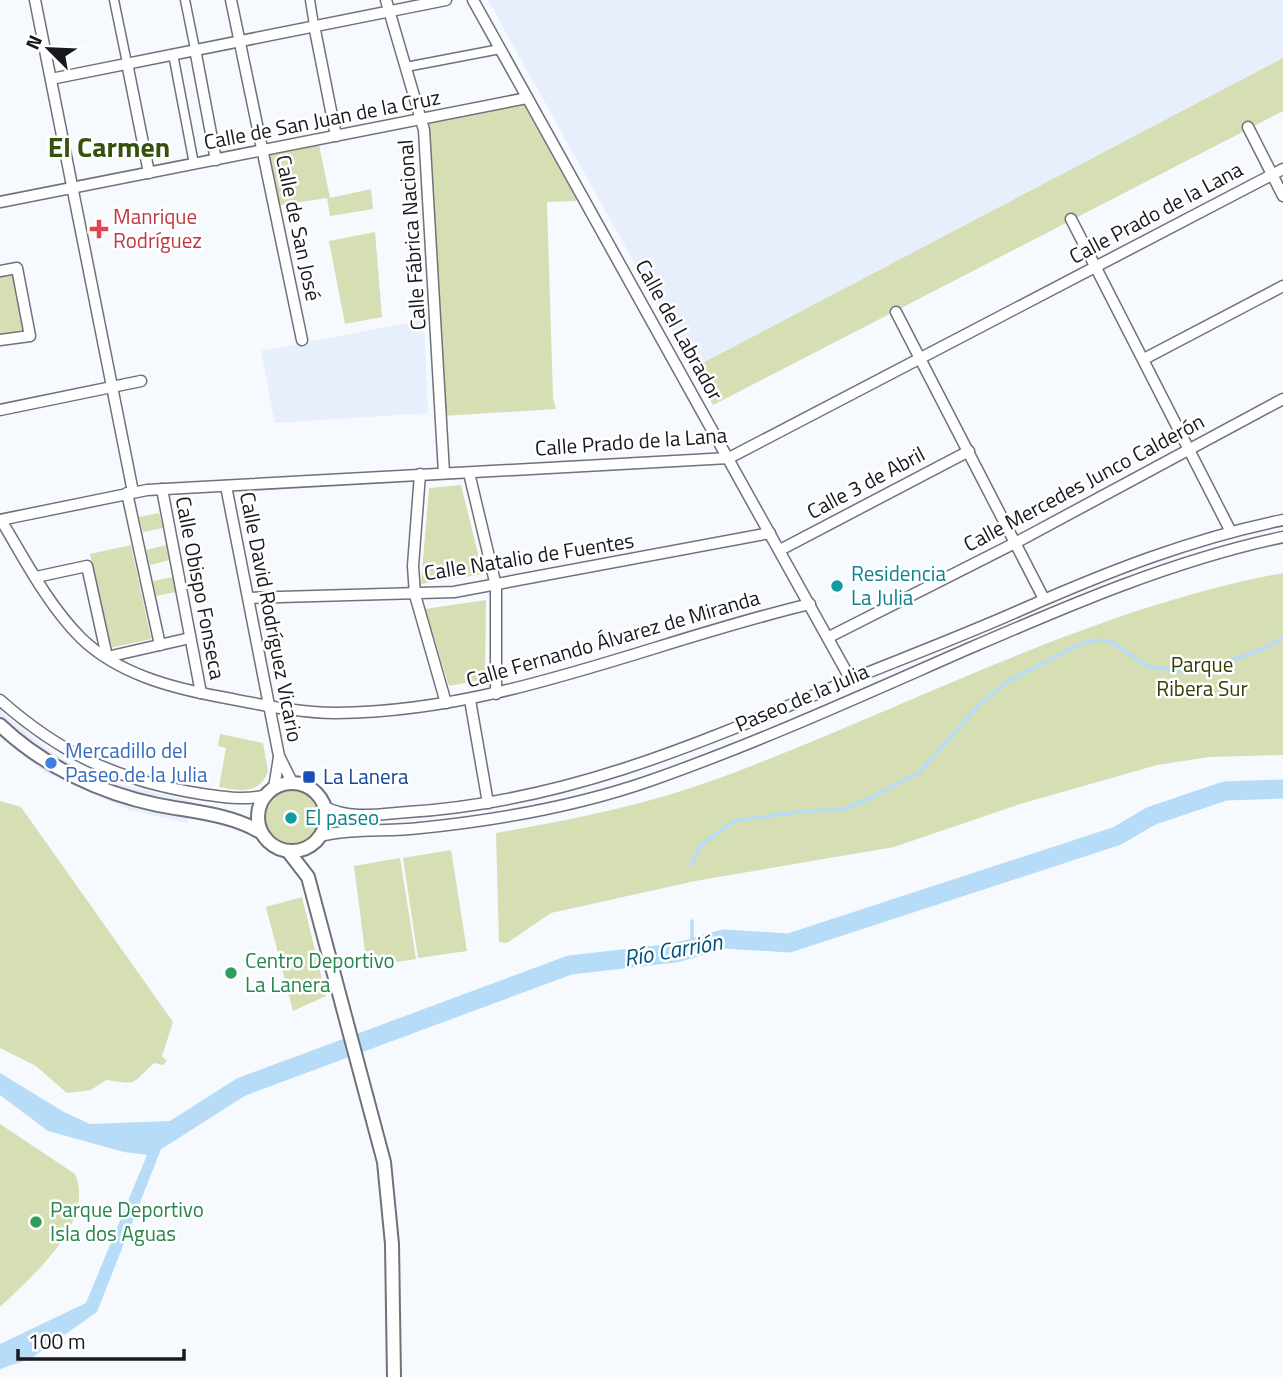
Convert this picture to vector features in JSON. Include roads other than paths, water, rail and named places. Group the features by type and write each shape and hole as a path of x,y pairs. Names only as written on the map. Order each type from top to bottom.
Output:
{"street":[{"path":"35,0 113,387 130,493 160,645"},
{"path":"114,0 149,173"},
{"path":"185,0 216,160"},
{"name":"Calle de San José","path":"232,0 302,340"},
{"path":"310,0 336,136"},
{"name":"Calle Fábrica Nacional","path":"386,0 423,120 444,473"},
{"path":"51,79 446,0"},
{"name":"Calle del Labrador","path":"473,0 851,680"},
{"path":"407,67 500,49"},
{"path":"173,54 194,164"},
{"name":"Calle de San Juan de la Cruz","path":"0,202 527,98"},
{"path":"1248,127 1283,196"},
{"name":"Calle Prado de la Lana","path":"0,520 162,489 729,458 1283,169"},
{"path":"1071,219 1231,532"},
{"path":"0,271 17,268 30,335 0,340"},
{"path":"1144,359 1283,286"},
{"path":"896,312 1017,542 1044,599"},
{"path":"0,410 141,381"},
{"name":"Calle Mercedes Junco Calderón","path":"829,637 1017,542 1283,399"},
{"name":"Calle 3 de Abril","path":"780,550 969,451"},
{"path":"469,473 496,586 496,694"},
{"path":"420,474 413,566 415,595 446,703"},
{"name":"Calle David Rodríguez Vicario","path":"226,486 279,756 292,782"},
{"name":"Calle Obispo Fonseca","path":"162,489 201,693"},
{"name":"Calle Fernando Álvarez de Miranda","path":"0,520 36,577 82,639 107,657 148,678 201,693 269,706 333,713 391,711 470,700 810,604"},
{"name":"Paseo de la Julia","path":"325,807 342,814 359,815 488,803 615,774 708,740 1144,559 1231,532 1283,520"},
{"name":"Calle Natalio de Fuentes","path":"249,598 415,595 496,586 771,533"},
{"name":"Paseo de la Julia","path":"320,836 340,832 416,829 507,817 615,792 775,731 1086,598 1208,555 1283,537"},
{"path":"36,577 87,566 107,657 190,638"},
{"path":"0,700 32,728 61,748 139,782 235,799 270,792 292,782 313,789 325,807 326,822 320,836 309,847 288,850 270,843 262,833 233,819 155,804 97,786 33,752 0,725"},
{"path":"470,700 488,803"},
{"name":"Calle David Rodríguez Vicario","path":"270,792 279,756"},
{"path":"262,833 259,812 270,792"},
{"path":"233,819 259,812"},
{"path":"309,847 308,877 374,1115 390,1207 394,1377"},
{"path":"288,850 308,877"}],"water":[{"path":"0,1073 64,1112 90,1124 172,1121 97,1312 30,1359 0,1369 0,1344 86,1303 147,1155 124,1152 48,1131 0,1095"}],"waterway":[{"path":"691,865 700,846 734,821 804,811 840,810 869,799 920,772 979,705 1007,682 1078,645 1095,640 1110,641 1147,666 1193,673 1258,651 1283,638"},
{"name":"Río Carrión","path":"146,1139 158,1140 241,1087 570,965 675,953 724,939 789,943 1117,836 1151,816 1225,791 1283,789"},
{"path":"692,921 692,948"}],"place":[{"name":"Manrique Rodríguez","path":"99,229"},
{"name":"Residencia La Julia","path":"837,586"},
{"name":"Mercadillo del Paseo de la Julia","path":"51,763"},
{"name":"La Lanera","path":"309,777"},
{"name":"El paseo","path":"291,818"},
{"name":"Centro Deportivo La Lanera","path":"231,973"},
{"name":"Parque Deportivo Isla dos Aguas","path":"36,1222"}],"district":[{"name":"El Carmen","path":"109,147"}],"park label":[{"name":"Parque Ribera Sur","path":"1202,677"}]}
